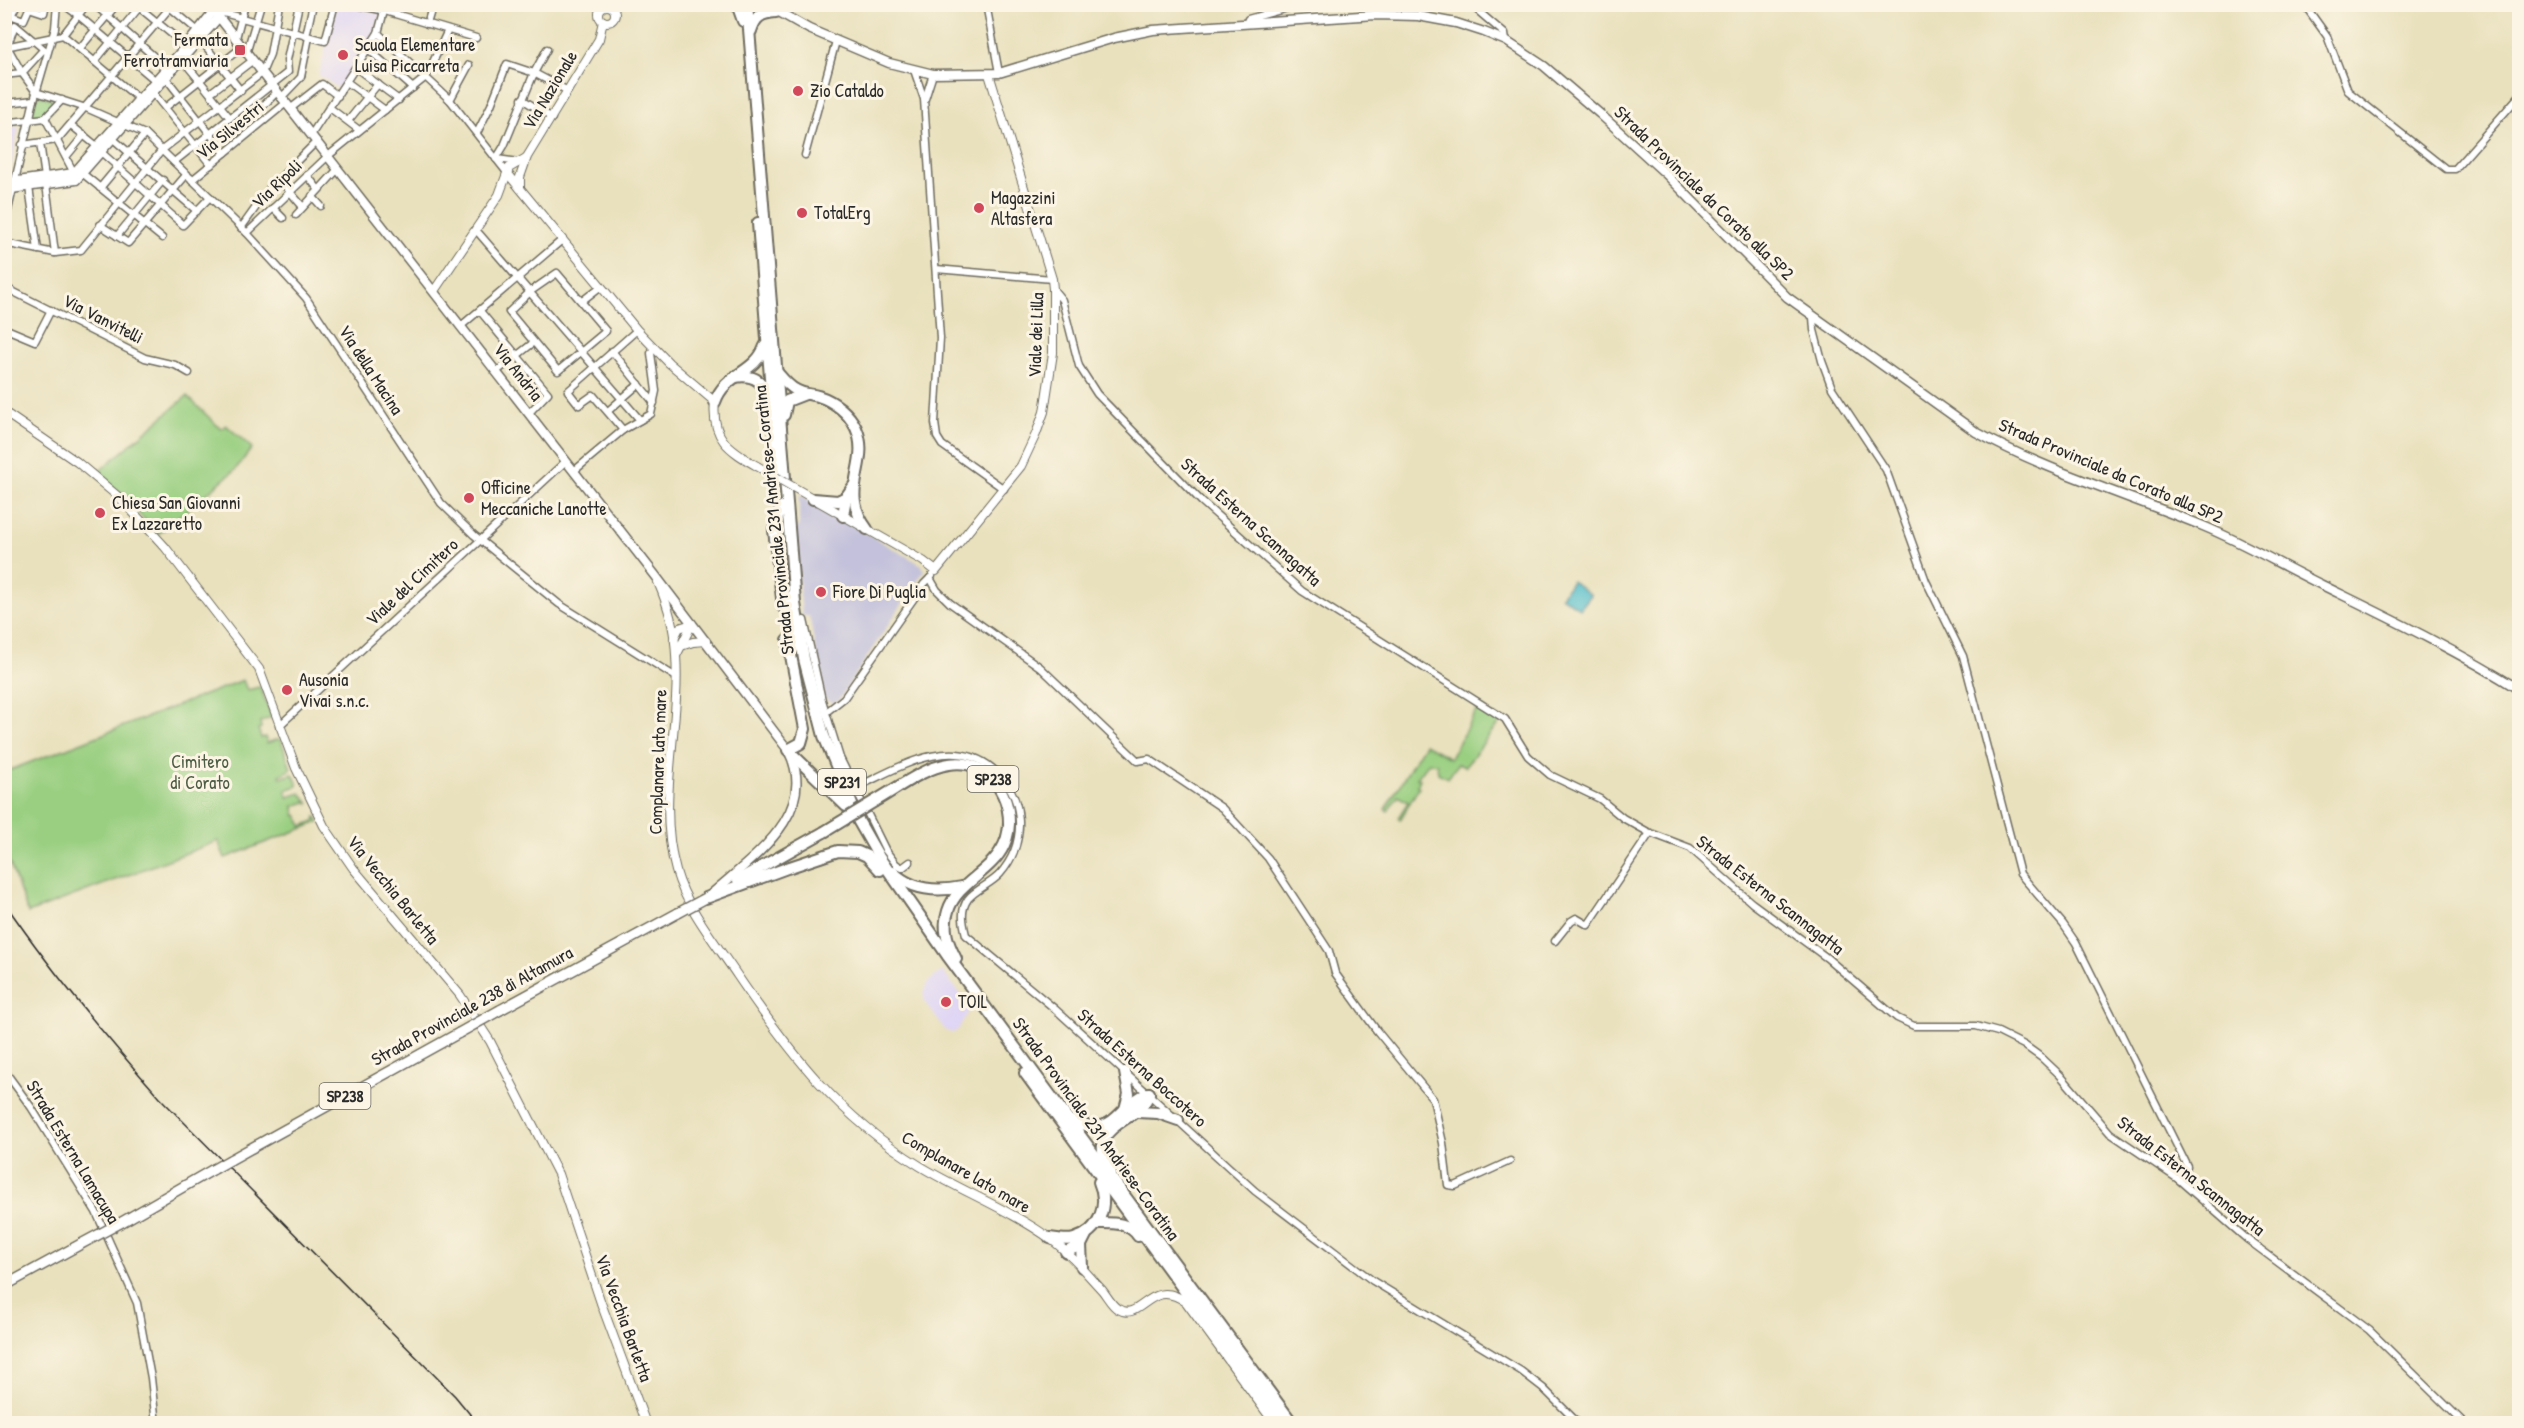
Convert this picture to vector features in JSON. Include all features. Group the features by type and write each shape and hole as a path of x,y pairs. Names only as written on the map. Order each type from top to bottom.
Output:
{"highway":[{"path":"737,4 743,21"},
{"name":"Strada Provinciale 231 Andriese-Coratina","path":"742,4 766,342 795,603 804,659 824,736 862,828 889,874 999,1025 1163,1263 1282,1424"},
{"name":"Strada Provinciale 231 Andriese-Coratina","path":"747,4 776,370 777,433 789,620 799,668 821,744 860,837 948,968 1065,1123 1125,1197 1293,1424"},
{"path":"750,37 757,17 758,4"},
{"path":"757,17 764,13 776,12"},
{"path":"716,402 724,385 757,362 766,342"},
{"path":"776,370 788,385 805,394 815,395 835,404 849,416 856,427 860,440 860,454 855,483 843,516"},
{"path":"735,377 755,378 765,387 771,432 777,433 787,401 805,394"},
{"path":"813,499 850,501"},
{"path":"850,501 867,530"},
{"path":"781,507 774,530 789,651 805,729 801,743 788,750 846,806"},
{"name":"SP238","path":"706,898 924,773 951,763 968,764 995,781 1006,798 1010,819 1006,840 996,858 962,887"},
{"path":"862,828 869,832 892,871 907,883 937,890 962,887"},
{"path":"706,898 838,851 858,852 867,856 874,861 892,885"},
{"path":"962,887 952,900 947,914 947,941 956,959 986,1000 999,1025"},
{"path":"1124,1112 1129,1094 1125,1072"},
{"path":"1065,1123 1100,1127 1124,1112 1136,1099 1149,1093"},
{"path":"1125,1197 1121,1184 1105,1160 1104,1141 1114,1124 1137,1112 1147,1101 1149,1093"},
{"path":"1137,1112 1158,1113 1178,1120"},
{"path":"1065,1123 1095,1174 1102,1189 1104,1204 1098,1223 1066,1252"},
{"path":"1098,1223 1119,1223 1135,1231 1156,1260 1163,1263"},
{"path":"1050,1239 1077,1242"},
{"path":"1077,1242 1082,1267"}],"main road":[{"name":"Strada Provinciale da Corato alla SP2","path":"765,4 776,12 836,41 889,63 933,74 999,73 1114,38 1153,30 1375,15 1418,16 1456,23 1506,41 1544,66 1666,174 1787,297 1944,410 2005,448 2207,528 2419,632 2520,690"},
{"path":"9,186 78,175 122,123 153,93 182,59 217,9"},
{"name":"Via Andria","path":"217,9 247,54 565,459 788,750 796,766 798,777 797,792 786,821 772,840 706,898"},
{"path":"99,149 112,138 139,99 186,46 199,35"},
{"path":"9,186 29,187 46,181"},
{"name":"Strada Provinciale 238 di Altamura","path":"4,1286 706,898"}],"street":[{"path":"17,4 8,15 24,20 30,6 44,13 46,4"},
{"path":"4,75 22,74 44,50 55,28 57,4"},
{"path":"63,4 156,81"},
{"path":"6,45 34,42 63,35 87,4"},
{"path":"94,4 167,68"},
{"path":"80,48 117,4"},
{"path":"236,38 245,4"},
{"path":"210,93 230,77 247,54 261,4"},
{"path":"4,243 56,253 81,250 162,150 262,73 270,54 279,4"},
{"path":"281,98 288,72 287,60 299,4"},
{"path":"235,134 298,83 301,77 313,4"},
{"path":"217,9 242,19 325,41 335,4"},
{"path":"353,4 386,8 427,24 476,38"},
{"path":"424,4 432,6 427,24"},
{"name":"Via Nazionale","path":"509,175 527,157 598,39 622,4"},
{"path":"986,4 999,73"},
{"path":"1246,24 1248,20 1302,4"},
{"path":"1470,4 1505,34 1506,41"},
{"path":"2304,4 2327,36 2348,91 2446,169 2455,169 2520,95"},
{"path":"591,5 614,17"},
{"path":"95,62 139,6 186,46"},
{"path":"22,145 57,140 170,6 199,35 241,91"},
{"path":"241,228 252,210 314,139 330,108 378,33 386,8"},
{"path":"606,11 614,17"},
{"name":"Via Nazionale","path":"598,39 606,11"},
{"path":"6,45 15,25 44,50"},
{"path":"426,76 448,30"},
{"path":"378,33 450,100 636,330 716,402 714,414 720,436 736,454 923,561 936,571 924,584 844,698 825,713"},
{"path":"63,35 139,99"},
{"path":"805,155 836,41"},
{"path":"6,45 22,74 36,92"},
{"path":"368,48 413,88"},
{"path":"496,159 547,49"},
{"path":"4,227 9,186 29,121 44,50"},
{"path":"166,107 220,63 247,54"},
{"path":"182,59 220,106 241,141"},
{"path":"477,133 507,64 534,73 568,91"},
{"path":"450,100 469,65"},
{"path":"356,68 399,100"},
{"path":"914,70 924,99 936,269 940,338 936,401 937,437 942,445 1004,489"},
{"path":"288,72 298,83"},
{"path":"924,99 933,74"},
{"path":"936,269 1052,279 989,74"},
{"name":"Via Ripoli","path":"247,234 328,156 426,76"},
{"path":"166,78 225,153"},
{"path":"347,82 385,110"},
{"path":"174,162 228,120 281,98 322,84 338,96"},
{"path":"348,121 378,84"},
{"name":"Via della Macina","path":"36,92 86,108 145,134 247,234 306,298 441,503 478,539 560,604 676,676"},
{"path":"153,93 211,165"},
{"name":"Via Silvestri","path":"117,236 128,243 174,190 241,141 281,98"},
{"path":"34,100 7,103 5,123 45,118 62,99"},
{"path":"522,99 552,118"},
{"path":"330,108 359,130"},
{"path":"45,118 78,175 100,188 162,238"},
{"path":"71,125 183,225 210,197"},
{"path":"100,188 145,134"},
{"path":"66,157 84,135"},
{"path":"112,138 197,211"},
{"path":"40,143 56,253"},
{"path":"496,159 520,165 521,189"},
{"path":"296,215 338,169"},
{"path":"307,175 318,189"},
{"path":"434,291 499,195 509,175"},
{"path":"279,179 303,207"},
{"path":"100,225 117,236 163,180"},
{"path":"29,187 38,250"},
{"path":"312,196 321,206"},
{"path":"273,208 283,218"},
{"path":"476,230 640,420"},
{"path":"461,326 562,240"},
{"path":"556,273 582,302 606,331 558,371 509,312 531,291 556,273"},
{"name":"Viale dei Lilla","path":"936,571 1021,466 1044,412 1053,353 1052,279"},
{"path":"582,302 600,287"},
{"name":"Via Vanvitelli","path":"4,288 145,357 175,365 189,373"},
{"name":"Strada Esterna Scannagatta","path":"1053,289 1062,300 1079,366 1097,394 1202,502 1302,591 1505,719 1528,756 1550,775 1600,800 1623,818 1650,833 1690,848 1752,903 1827,958 1897,1018 1914,1026 1976,1026 1998,1032 2024,1046 2060,1075 2110,1133 2178,1179 2248,1240 2369,1330 2465,1424"},
{"path":"4,328 35,341 51,310"},
{"path":"480,310 548,393 529,413"},
{"path":"1813,317 1822,361 1832,388 1886,470 1926,581 1963,656 2020,874 2063,924 2076,943 2187,1166 2184,1174 2178,1179"},
{"path":"623,430 593,395 579,405 568,391 636,330"},
{"path":"496,372 533,343"},
{"path":"574,471 623,430 651,414 654,403 655,376 651,353 654,348"},
{"path":"612,351 654,403"},
{"path":"608,411 639,384"},
{"name":"Via Vecchia Barletta","path":"4,412 77,462 121,499 165,547 259,669 296,768 324,826 353,868 460,995 495,1051 558,1174 601,1303 646,1424"},
{"name":"Viale del Cimitero","path":"279,724 565,459"},
{"name":"Complanare lato mare","path":"655,575 665,599 676,656 668,827 679,881 698,918 784,1043 802,1066 843,1108 881,1139 921,1166 1002,1209 1050,1239 1082,1267 1119,1310 1128,1311 1141,1307 1152,1297 1164,1292 1174,1294 1186,1302 1275,1424"},
{"path":"930,578 937,590 950,603 1040,667 1138,761 1149,759 1222,808 1248,834 1298,901 1329,951 1335,973 1377,1031 1433,1099 1443,1143 1448,1185 1455,1186 1510,1161"},
{"path":"804,620 825,713 840,758 891,858 902,868 910,862"},
{"path":"674,638 679,628 692,624"},
{"path":"676,656 692,624"},
{"path":"681,646 705,641"},
{"name":"Strada Esterna Boccotero","path":"855,788 910,762 927,756 947,753 966,755 986,763 1000,774 1010,787 1018,808 1020,824 1017,844 1010,861 999,874 968,899 963,909 966,935 1149,1093 1255,1191 1373,1281 1521,1371 1543,1388 1579,1424"},
{"path":"1555,941 1576,918 1588,925 1650,833"},
{"name":"Strada Esterna Lamacupa","path":"4,1070 31,1107 96,1212 136,1303 150,1374 156,1424"}],"shaded area":[{"name":"Scuola Elementare Luisa Piccarreta","path":"336,5 380,13 375,34 339,89 319,75"},
{"path":"19,126 9,176 5,176 5,128"},
{"path":"799,495 922,565 924,571 838,701 832,703 824,698 816,666 818,661 809,616 802,616 794,527 799,528"},
{"name":"TOIL","path":"942,971 971,1007 958,1030 953,1033 946,1031 924,1001 927,983"}],"green space":[{"path":"37,94 58,101 44,115 30,119"},
{"path":"187,396 221,429 226,425 252,448 235,470 158,534 124,498 96,474"},
{"name":"Cimitero di Corato","path":"243,680 247,690 260,687 271,715 270,718 260,722 261,728 258,729 261,738 265,737 267,743 281,740 291,769 280,775 281,778 293,774 297,783 297,786 286,790 288,797 301,793 309,804 306,802 294,806 295,815 302,826 315,821 316,817 319,822 225,858 218,841 28,913 5,850 5,772"},
{"path":"1479,706 1485,709 1485,713 1501,720 1465,767 1458,764 1448,778 1438,773 1437,764 1429,762 1417,778 1420,779 1417,786 1419,787 1400,820 1398,818 1408,802 1398,796 1388,811 1385,809 1425,744 1450,758"}],"water":[{"path":"1572,581 1591,595 1580,609 1561,596"}],"railway":[{"path":"4,902 40,953 160,1098 455,1396 478,1424"}],"place":[{"name":"Fermata Ferrotramviaria","path":"240,50"},
{"name":"Scuola Elementare Luisa Piccarreta","path":"343,55"},
{"name":"Zio Cataldo","path":"798,91"},
{"name":"Magazzini Altasfera","path":"979,208"},
{"name":"TotalErg","path":"802,213"},
{"name":"Officine Meccaniche Lanotte","path":"469,498"},
{"name":"Chiesa San Giovanni Ex Lazzaretto","path":"100,513"},
{"name":"Fiore Di Puglia","path":"821,592"},
{"name":"Ausonia Vivai s.n.c.","path":"287,690"},
{"name":"TOIL","path":"946,1002"}]}
